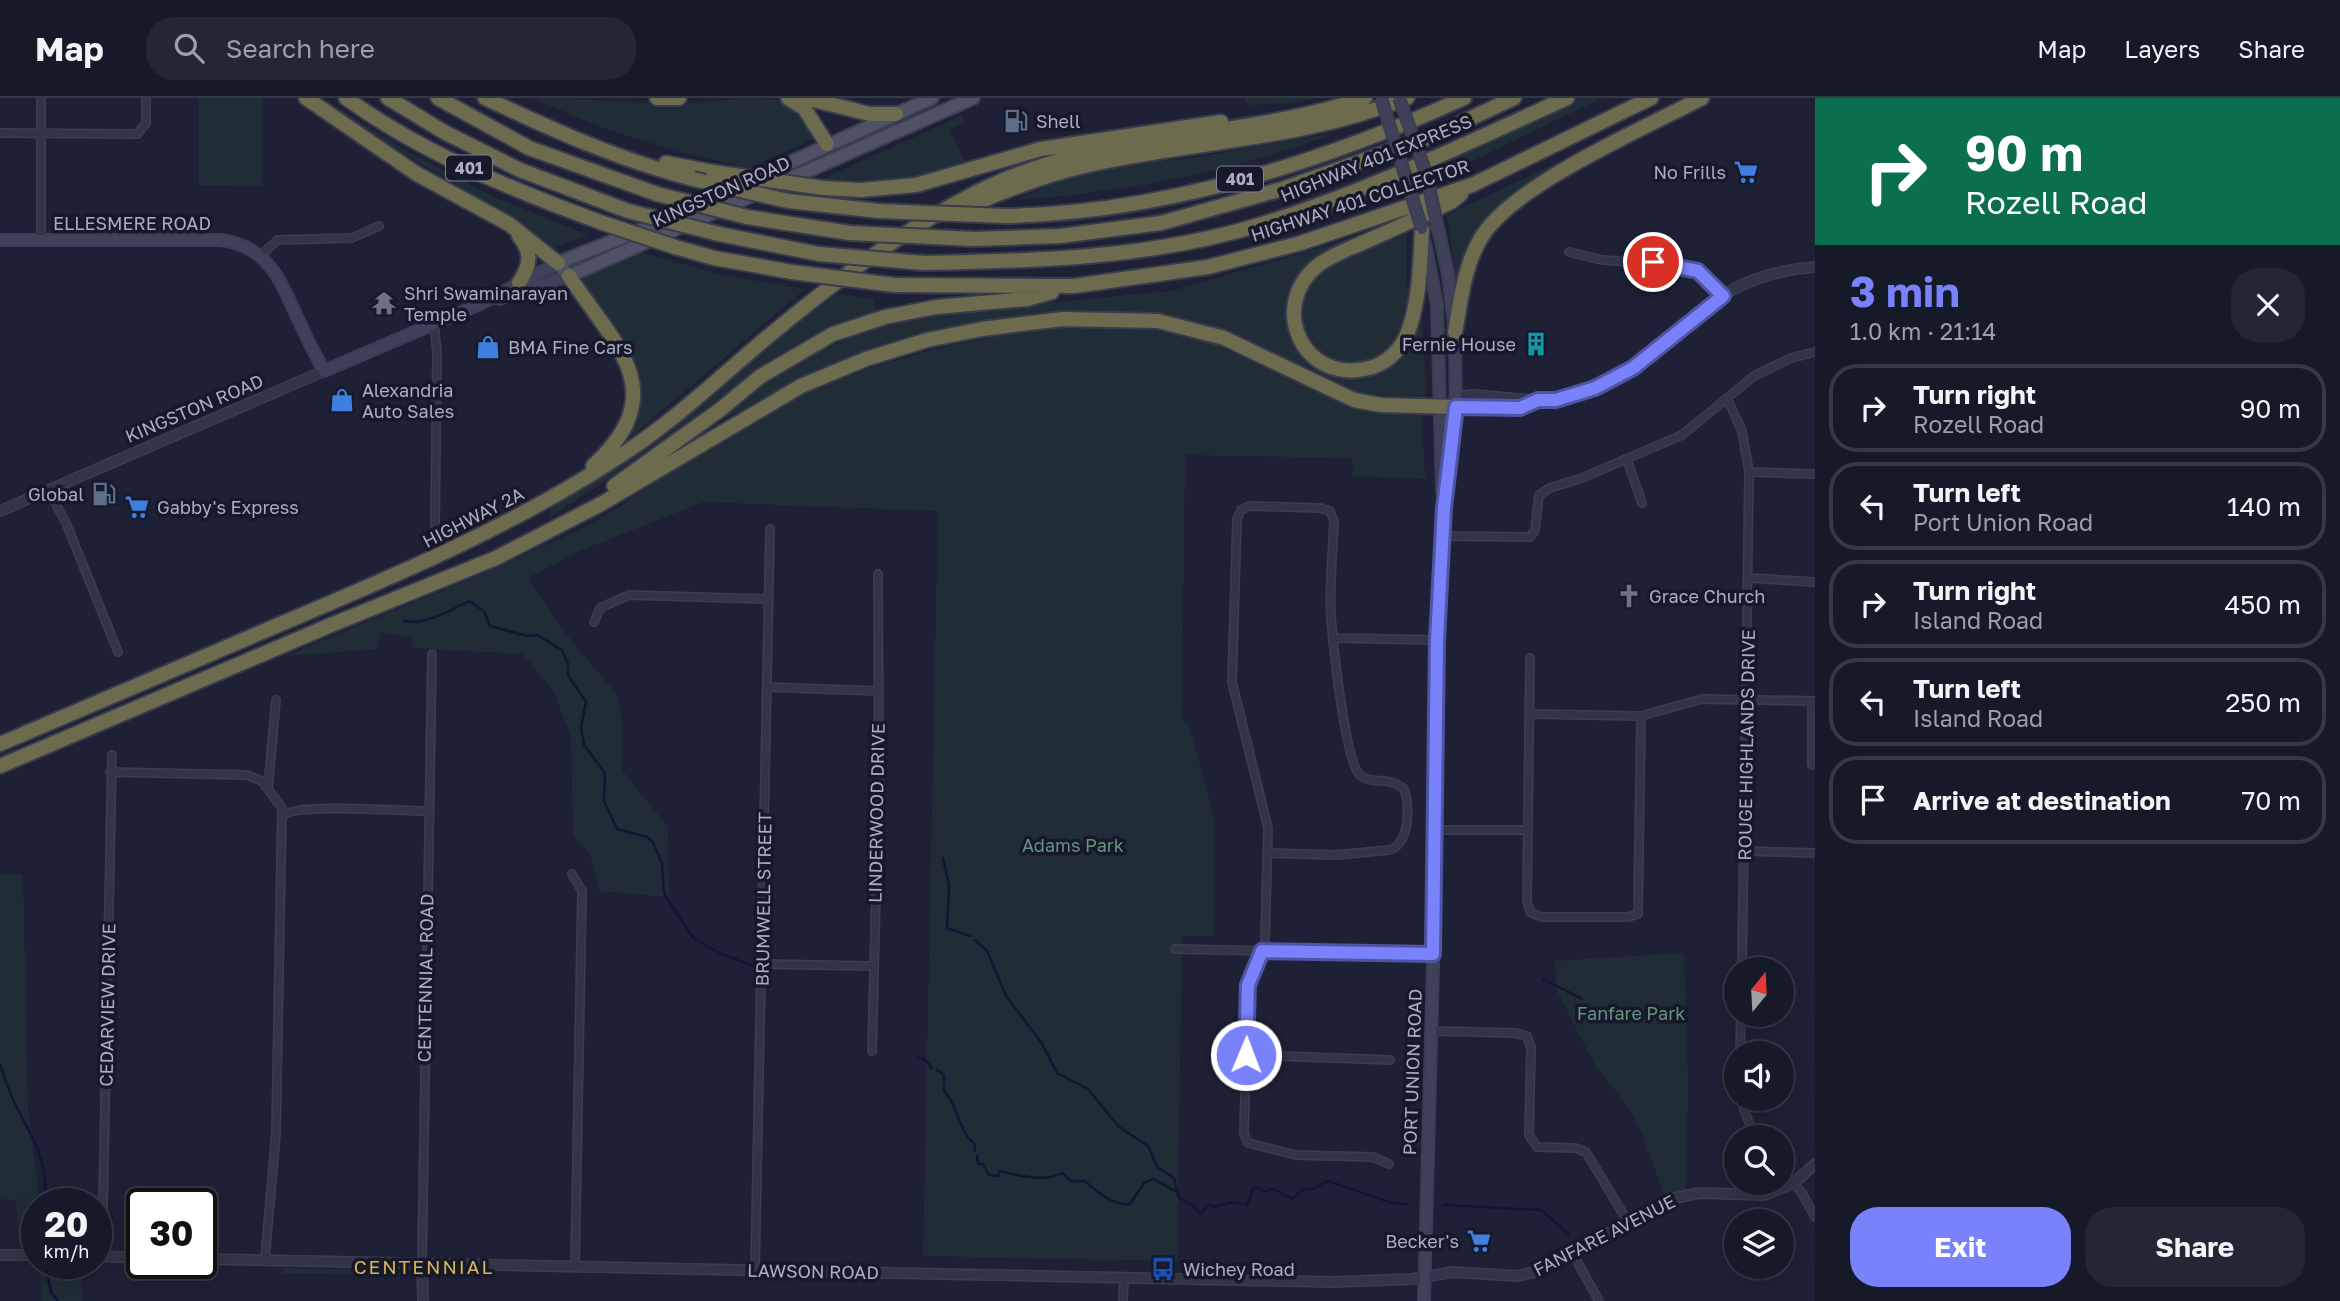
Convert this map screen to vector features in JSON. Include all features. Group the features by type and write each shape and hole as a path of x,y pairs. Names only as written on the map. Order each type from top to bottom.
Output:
{"highway":[{"path":"306,98 417,174 509,224 558,263"},
{"name":"HIGHWAY 401 COLLECTOR","path":"346,98 468,168 538,199 675,247 714,258 792,272 894,285 955,288 1074,286 1221,263 1301,243 1472,185 1651,98"},
{"name":"HIGHWAY 401 EXPRESS","path":"388,98 444,132 520,170 628,211 719,234 819,254 924,263 1037,261 1158,247 1260,225 1413,166 1567,98"},
{"name":"HIGHWAY 401 EXPRESS","path":"438,98 529,148 657,194 747,217 850,233 974,239 1060,236 1161,223 1282,190 1434,135 1514,98"},
{"name":"401","path":"485,98 577,141 644,166 788,201 879,211 1005,216 1038,215 1132,203 1208,188 1308,161 1464,98"},
{"path":"657,98 679,98"},
{"path":"788,98 804,108 827,144"},
{"path":"805,98 870,114 896,114"},
{"path":"910,233 990,186 1063,158 1124,145 1259,126 1365,98"},
{"path":"910,233 1013,187 1093,164 1265,138 1365,115 1407,98"},
{"path":"1455,332 1465,277 1481,238 1510,203 1702,98"},
{"path":"577,141 653,161 713,172 823,188 861,190 916,185 1041,149 1160,129 1344,105"},
{"path":"1422,229 1419,270 1405,340 1391,357 1377,366 1354,372 1332,370 1313,358 1298,337 1294,313 1299,288 1317,266 1451,202 1472,185"},
{"path":"509,224 529,254 527,270 519,283"},
{"name":"HIGHWAY 2A","path":"0,744 408,570 553,496 629,450 693,402 821,294 910,233"},
{"path":"553,496 608,451 626,427 634,409 632,382 623,353 569,276"},
{"path":"496,558 591,503 721,409 761,376 833,334 885,317 936,307 1027,299 1074,286"},
{"path":"0,766 496,558 601,504 801,386 891,351 982,329 1063,319 1158,321 1224,338 1354,400 1381,405 1456,407"}],"main road":[{"name":"KINGSTON ROAD","path":"480,304 558,263 651,226 932,98"},
{"name":"PORT UNION ROAD","path":"1381,98 1422,229 1437,304 1444,508"},
{"name":"PORT UNION ROAD","path":"1399,98 1426,173 1448,275 1455,332 1456,407 1444,508 1437,640 1433,954 1424,1301"},
{"name":"KINGSTON ROAD","path":"324,371 480,304 569,276 969,99"},
{"path":"827,144 835,160"},
{"name":"ELLESMERE ROAD","path":"0,240 221,240 239,244 261,255"},
{"path":"261,255 279,276 324,371"},
{"path":"558,263 569,276"}],"street":[{"path":"41,98 41,240"},
{"path":"0,133 137,134 146,123 146,98"},
{"path":"261,255 278,240 352,238 379,226"},
{"path":"1569,252 1602,260 1675,265 1698,271 1723,296"},
{"path":"1456,407 1520,408 1538,400 1556,400 1595,388 1633,368 1723,296 1759,278 1815,267"},
{"path":"434,323 437,354 435,530"},
{"path":"1442,536 1530,537 1535,530 1539,495 1549,488 1627,460 1682,435 1754,376 1791,358 1815,352"},
{"name":"KINGSTON ROAD","path":"0,512 324,371"},
{"name":"ROUGE HIGHLANDS DRIVE","path":"1727,398 1742,431 1749,472 1750,578 1742,957"},
{"path":"1627,460 1642,503"},
{"path":"1749,472 1815,474"},
{"path":"49,491 66,523 118,652"},
{"path":"1268,853 1336,855 1389,850 1394,849 1404,836 1404,789 1392,780 1360,775 1352,763 1345,732 1331,618 1334,521 1330,511 1320,508 1249,506 1241,510 1237,519 1232,682 1268,823 1265,940 1248,985 1244,1133 1248,1143 1295,1155 1373,1157 1388,1164"},
{"name":"BRUMWELL STREET","path":"755,1270 770,528"},
{"name":"LINDERWOOD DRIVE","path":"872,1051 872,966 878,813 878,574"},
{"path":"1750,578 1815,582"},
{"path":"594,622 600,608 629,595 767,599"},
{"path":"1334,638 1437,640"},
{"name":"CENTENNIAL ROAD","path":"423,1301 432,654"},
{"path":"1530,658 1526,830 1527,901 1530,912 1541,917 1628,917 1638,914 1640,716"},
{"path":"767,687 878,691"},
{"path":"1530,714 1640,716 1702,699 1813,701 1812,765"},
{"path":"268,788 276,700"},
{"name":"CEDARVIEW DRIVE","path":"101,1188 112,755"},
{"path":"110,772 247,775 268,788 279,802 284,815 276,1133 265,1259"},
{"path":"284,815 289,810 310,809 428,811"},
{"path":"1435,830 1526,830"},
{"path":"1744,851 1815,853"},
{"path":"572,874 582,891 575,1266"},
{"path":"1175,949 1433,954"},
{"path":"762,964 872,966"},
{"path":"1431,1031 1516,1033 1527,1036 1531,1047 1529,1135 1537,1147 1575,1148 1586,1152 1628,1222"},
{"path":"1246,1055 1390,1060"},
{"name":"FANFARE AVENUE","path":"1794,1183 1815,1164"},
{"path":"1794,1183 1815,1217"},
{"name":"FANFARE AVENUE","path":"1424,1276 1470,1272 1518,1276 1534,1272 1685,1194 1724,1194"},
{"path":"1573,1254 1599,1301"},
{"path":"0,1255 21,1255"},
{"name":"LAWSON ROAD","path":"217,1259 1340,1282 1424,1276"},
{"path":"1123,1301 1124,1278"}],"green space":[{"path":"199,98 263,98 262,186 199,185"},
{"path":"532,98 654,103 776,100 795,106 815,138 749,168 675,151 598,126"},
{"path":"1244,98 1315,98 1294,103 1247,105"},
{"path":"1581,98 1602,98 1437,178 1435,166"},
{"path":"337,107 409,152 492,196 588,235 553,248 472,194 334,111"},
{"path":"961,116 965,123 950,129 965,162 901,180 817,181"},
{"path":"1656,116 1559,166 1514,197 1477,235 1456,279 1447,215"},
{"path":"1336,133 1258,158 1179,178 1098,192 1016,200 1074,175 1127,164 1192,158"},
{"path":"1394,182 1398,196 1271,232 1271,228"},
{"path":"1407,234 1407,287 1410,289 1402,325 1393,345 1380,356 1366,362 1335,360 1321,352 1302,328 1300,311 1303,296 1312,283 1325,270 1341,260 1376,243"},
{"path":"1357,237 1315,266 1294,288 1288,312 1294,338 1309,360 1329,374 1349,377 1383,370 1421,292 1426,398 1363,394 1338,387 1158,316 1071,312 970,324 890,343 803,379 703,429 798,361 861,333 892,324 980,309 1172,291"},
{"path":"640,252 723,275 805,289 631,437 627,433 640,390 635,364 579,279"},
{"path":"833,293 873,299 876,311 829,326 775,356 658,446 552,516 549,508 659,438"},
{"name":"Adams Park","path":"1065,324 1135,326 1203,339 1349,403 1422,414 1425,479 1353,476 1352,458 1185,455 1182,718 1183,723 1189,724 1215,821 1214,936 1182,936 1177,1261 923,1256 938,511 703,502 577,552 528,578 567,635 618,696 623,728 622,770 668,827 669,897 599,891 590,854 573,836 571,737 554,692 523,654 412,648 413,638 381,632 376,649 286,656 578,530 620,506 744,424 821,386 940,348"},
{"path":"0,874 23,875 28,1110 38,1188 21,1188 21,1235 18,1234 16,1200 0,1199"},
{"name":"Fanfare Park","path":"1684,953 1688,1083 1686,1191 1666,1200 1642,1133 1624,1101 1596,1067 1557,991 1555,961"},
{"path":"285,1268 366,1270 366,1274 281,1273"},
{"path":"40,1279 81,1279 83,1301 41,1301"}],"waterway":[{"path":"404,621 429,619 469,601 484,611 490,626 527,636 537,635 562,650 568,664 568,675 586,702 581,727 584,745 605,773 604,801 617,829 647,837 653,842 662,864 664,893 692,937 719,953 756,967"},
{"path":"943,858 949,885 947,928 970,936"},
{"path":"975,940 987,951 1006,996 1041,1042 1057,1073 1088,1089 1119,1127 1148,1146 1157,1167 1174,1178 1179,1198 1193,1205 1200,1214 1209,1204 1214,1207 1234,1202 1247,1205 1253,1189 1259,1188 1263,1192 1273,1189 1293,1199 1301,1190 1313,1189 1328,1181 1392,1203 1408,1204"},
{"path":"1543,979 1582,999"},
{"path":"917,1057 924,1059 932,1068"},
{"path":"0,1064 11,1096 39,1152 45,1188"},
{"path":"937,1070 944,1075 944,1091 953,1104 965,1133 974,1143 975,1151"},
{"path":"977,1156 978,1164 983,1164 989,1175 998,1176 1000,1171 1039,1178 1062,1173 1071,1181 1085,1181 1118,1203 1130,1204 1145,1182 1154,1179 1175,1191"},
{"path":"1444,1205 1541,1210 1569,1234"},
{"path":"48,1279 51,1292 58,1301"}],"place":[{"name":"Shell","path":"1016,121"},
{"name":"No Frills","path":"1746,172"},
{"name":"Shri Swaminarayan Temple","path":"384,303"},
{"name":"Fernie House","path":"1536,344"},
{"name":"BMA Fine Cars","path":"488,347"},
{"name":"Alexandria Auto Sales","path":"342,400"},
{"name":"Global","path":"104,494"},
{"name":"Gabby's Express","path":"137,507"},
{"name":"Grace Church","path":"1629,596"},
{"name":"Becker's","path":"1479,1241"},
{"name":"Wichey Road","path":"1163,1269"}],"district":[{"name":"CENTENNIAL","path":"424,1266"}],"route":[{"path":"1246,1055 1248,985 1262,951 1433,954 1437,640 1444,508 1456,407 1520,408 1538,400 1556,400 1595,388 1633,368 1723,296 1698,271 1653,262"}]}
